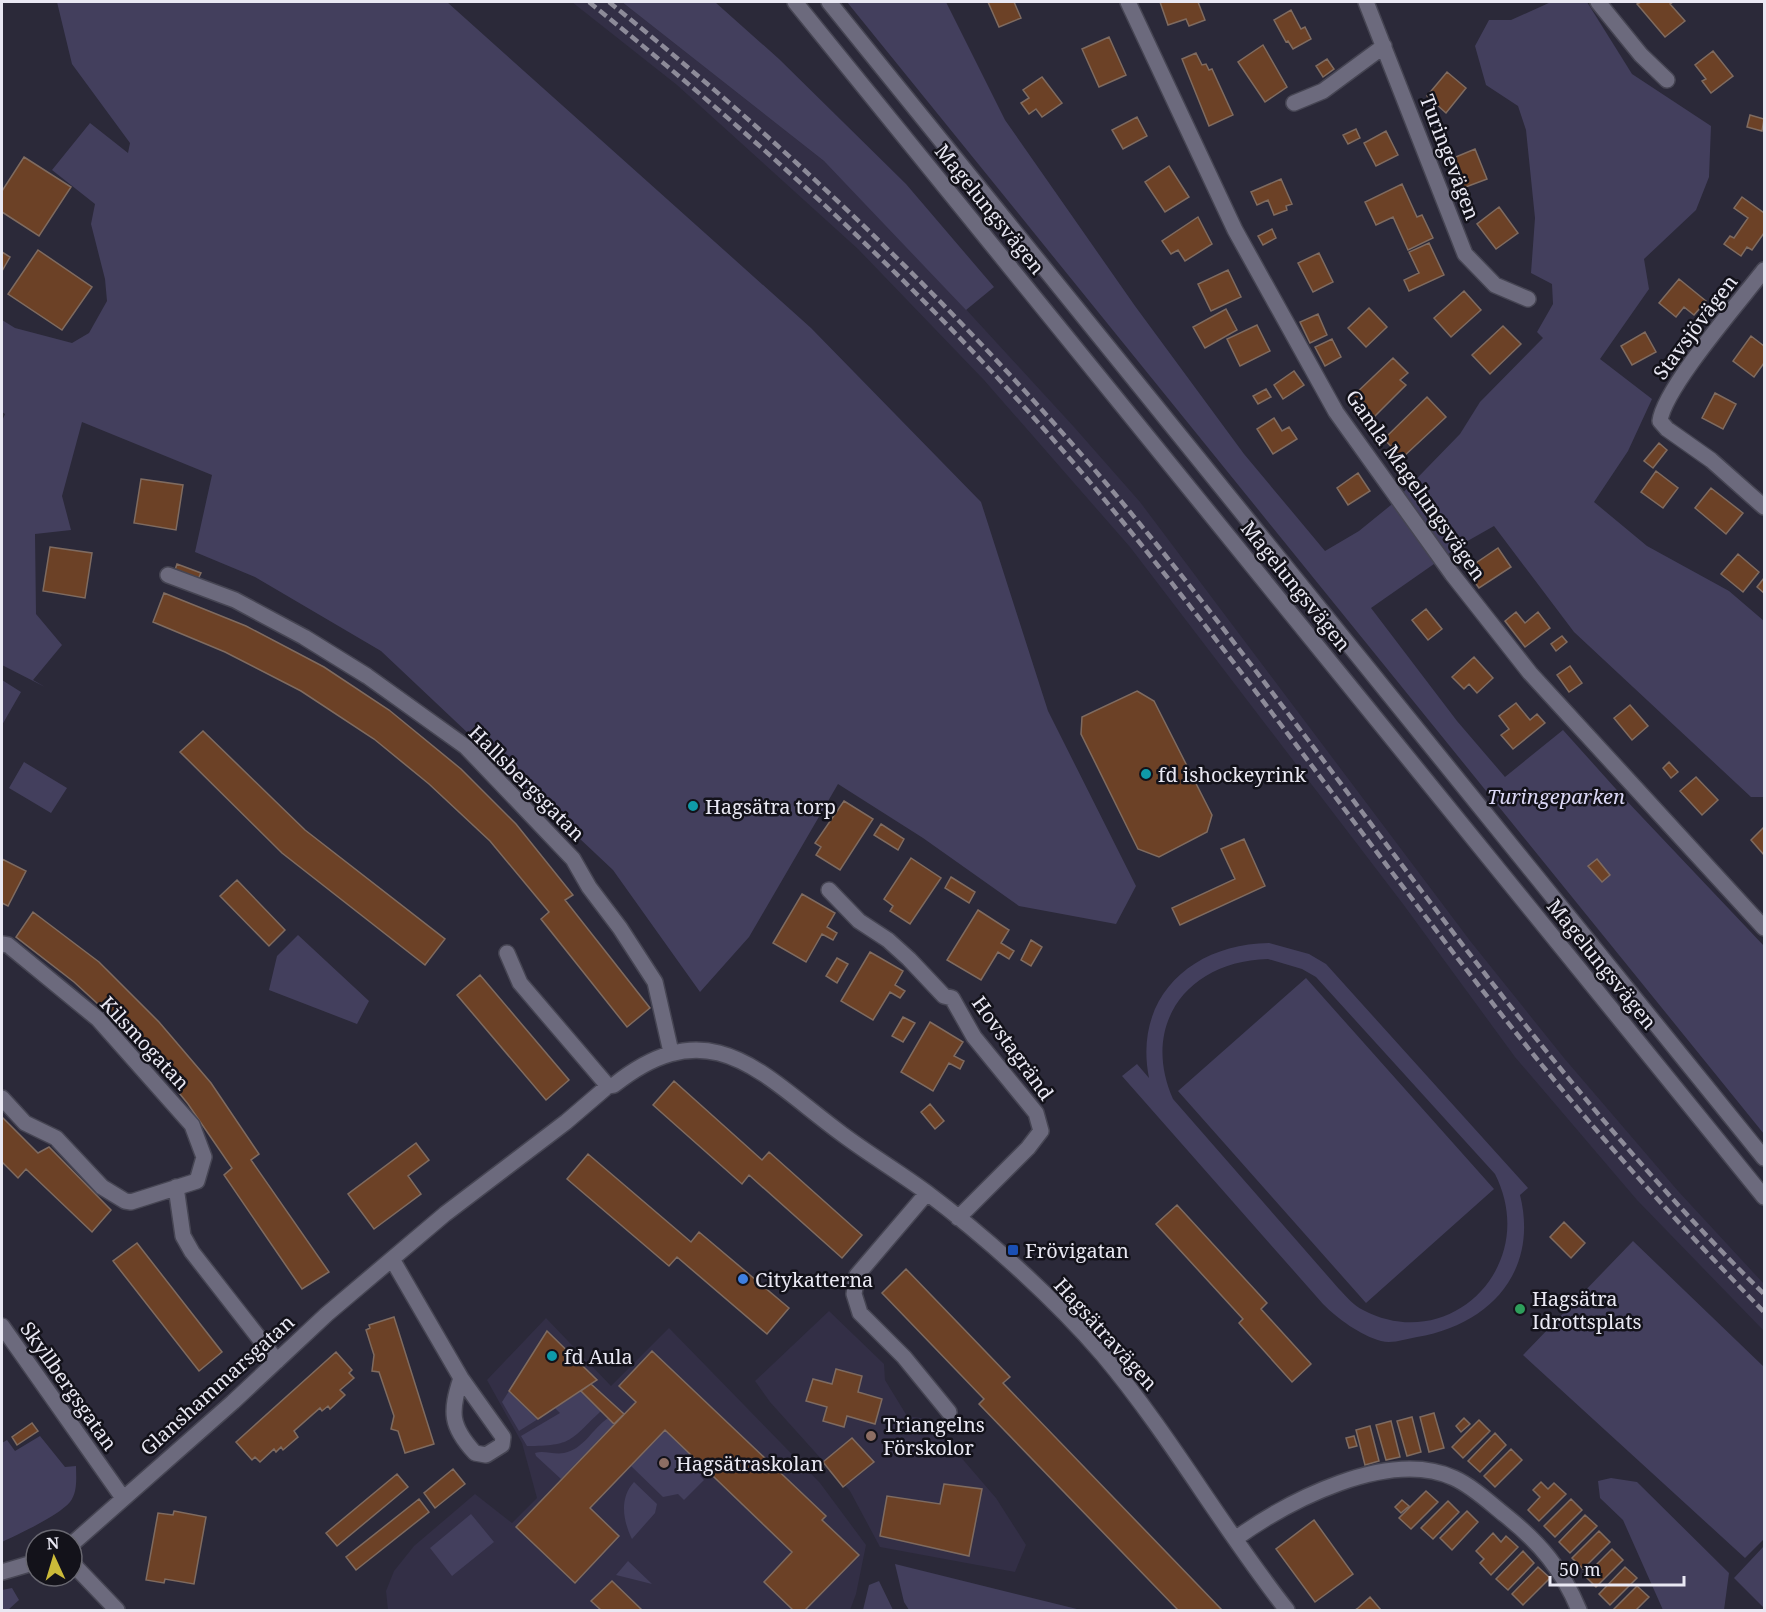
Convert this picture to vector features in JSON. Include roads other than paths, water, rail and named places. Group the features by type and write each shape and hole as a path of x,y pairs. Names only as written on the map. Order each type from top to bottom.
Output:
{"street":[{"name":"Magelungsvägen","path":"795,2 1764,1197"},
{"name":"Magelungsvägen","path":"829,2 1764,1158"},
{"name":"Gamla Magelungsvägen","path":"1128,2 1235,230 1336,412 1452,574 1530,673 1764,928"},
{"name":"Turingevägen","path":"1366,2 1465,254 1495,285 1528,299"},
{"path":"1598,2 1641,55 1666,80"},
{"path":"1294,102 1323,91 1384,46"},
{"name":"Stavsjövägen","path":"1764,270 1681,377 1661,410 1660,421 1667,429 1711,460 1764,507"},
{"name":"Hallsbergsgatan","path":"168,575 235,600 303,637 368,676 466,747 573,859 589,887 655,982 671,1052"},
{"name":"Hovstagränd","path":"830,890 859,921 888,940 944,996 952,998 974,1036 1036,1113 1041,1131 1028,1148 957,1218"},
{"name":"Kilsmogatan","path":"2,944 9,945 98,1019 192,1125 204,1157 197,1181 131,1202 125,1201 102,1187 56,1137 25,1123 2,1098"},
{"path":"507,953 520,983 608,1086"},
{"name":"Glanshammarsgatan","path":"84,1533 392,1259 608,1086 614,1085 650,1060 671,1052 690,1050"},
{"name":"Hagsätravägen","path":"690,1050 729,1054 783,1087 842,1134 927,1193 1047,1298 1102,1354 1149,1414 1234,1539 1287,1611"},
{"path":"176,1187 183,1236 192,1252 277,1361"},
{"path":"927,1193 857,1275 854,1294 860,1313 904,1357 949,1412"},
{"path":"392,1259 461,1378 503,1437 502,1445 486,1455 475,1453 454,1424 453,1403 461,1378"},
{"name":"Skyllbergsgatan","path":"2,1326 123,1498"},
{"path":"1234,1539 1268,1516 1315,1491 1359,1477 1423,1469 1454,1478 1536,1540 1568,1583 1579,1611"},
{"path":"2,1572 24,1566"},
{"path":"84,1576 117,1611"}],"railway":[{"path":"589,2 658,58 791,174 919,297 1041,426 1157,564 1436,930 1550,1075 1655,1196 1764,1312"},
{"path":"609,2 682,62 824,188 959,321 1088,462 1225,631 1521,1020 1598,1114 1679,1206 1764,1294"}],"place":[{"name":"fd ishockeyrink","path":"1146,774"},
{"name":"Hagsätra torp","path":"693,806"},
{"name":"Frövigatan","path":"1013,1250"},
{"name":"Citykatterna","path":"743,1279"},
{"name":"Hagsätra Idrottsplats","path":"1520,1309"},
{"name":"fd Aula","path":"552,1356"},
{"name":"Triangelns Förskolor","path":"871,1436"},
{"name":"Hagsätraskolan","path":"664,1463"}],"park label":[{"name":"Turingeparken","path":"1556,796"}]}
